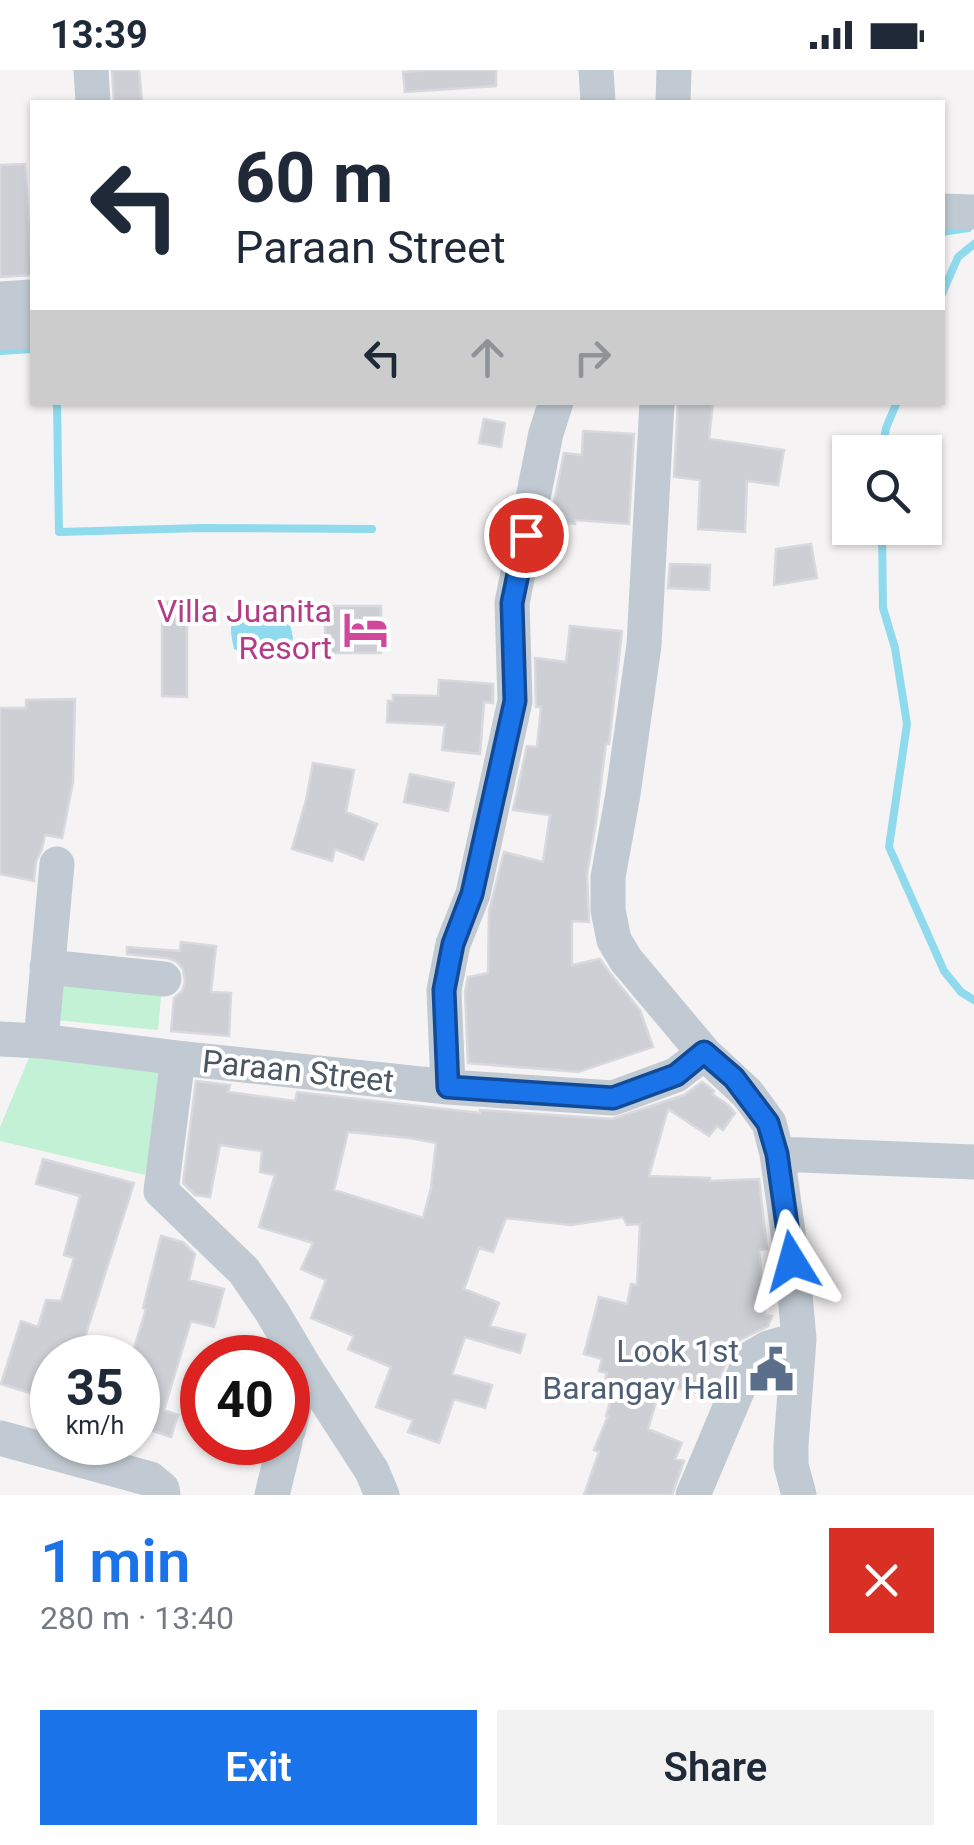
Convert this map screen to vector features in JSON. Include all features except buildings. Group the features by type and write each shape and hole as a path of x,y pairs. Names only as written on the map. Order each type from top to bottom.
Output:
{"street":[{"path":"91,70 93,100"},
{"path":"596,70 598,100"},
{"path":"673,100 674,70"},
{"path":"945,211 974,212"},
{"path":"0,299 30,297"},
{"path":"0,332 30,331"},
{"path":"448,1087 444,990 453,944 472,894 515,701 512,603 555,405"},
{"path":"657,405 644,645 608,877 608,910 614,940 626,960 704,1052 747,1093 768,1123 777,1154 799,1340 791,1445 791,1465 799,1495"},
{"path":"41,1041 57,864"},
{"path":"47,967 164,979"},
{"name":"Paraan Street","path":"0,1039 448,1087 613,1098 676,1075 704,1052"},
{"path":"178,1058 161,1191 244,1271 286,1335"},
{"path":"777,1154 974,1162"},
{"path":"693,1495 751,1358 768,1348 799,1340"},
{"path":"310,1375 372,1471 382,1495"},
{"path":"0,1438 156,1487"},
{"path":"272,1495 279,1465"}],"green space":[{"path":"60,976 162,986 158,1030 56,1020"},
{"path":"37,1039 164,1056 145,1175 0,1141 0,1127"}],"water":[{"path":"259,615 288,615 293,638 290,647 259,647 242,652 234,649 233,623"}],"waterway":[{"path":"945,232 968,228"},
{"path":"945,287 958,257 974,244"},
{"path":"0,351 30,349"},
{"path":"57,405 59,532 372,529"},
{"path":"885,435 896,405"},
{"path":"882,545 883,608 895,648 907,724 889,847 944,971 961,992 974,1000"}],"place":[{"name":"Villa Juanita Resort","path":"365,629"},
{"name":"Look 1st Barangay Hall","path":"772,1369"}],"route":[{"path":"526,535 512,603 515,701 472,894 453,944 444,990 448,1087 613,1098 676,1075 704,1052 734,1078 768,1123 777,1154 792,1261"}]}
